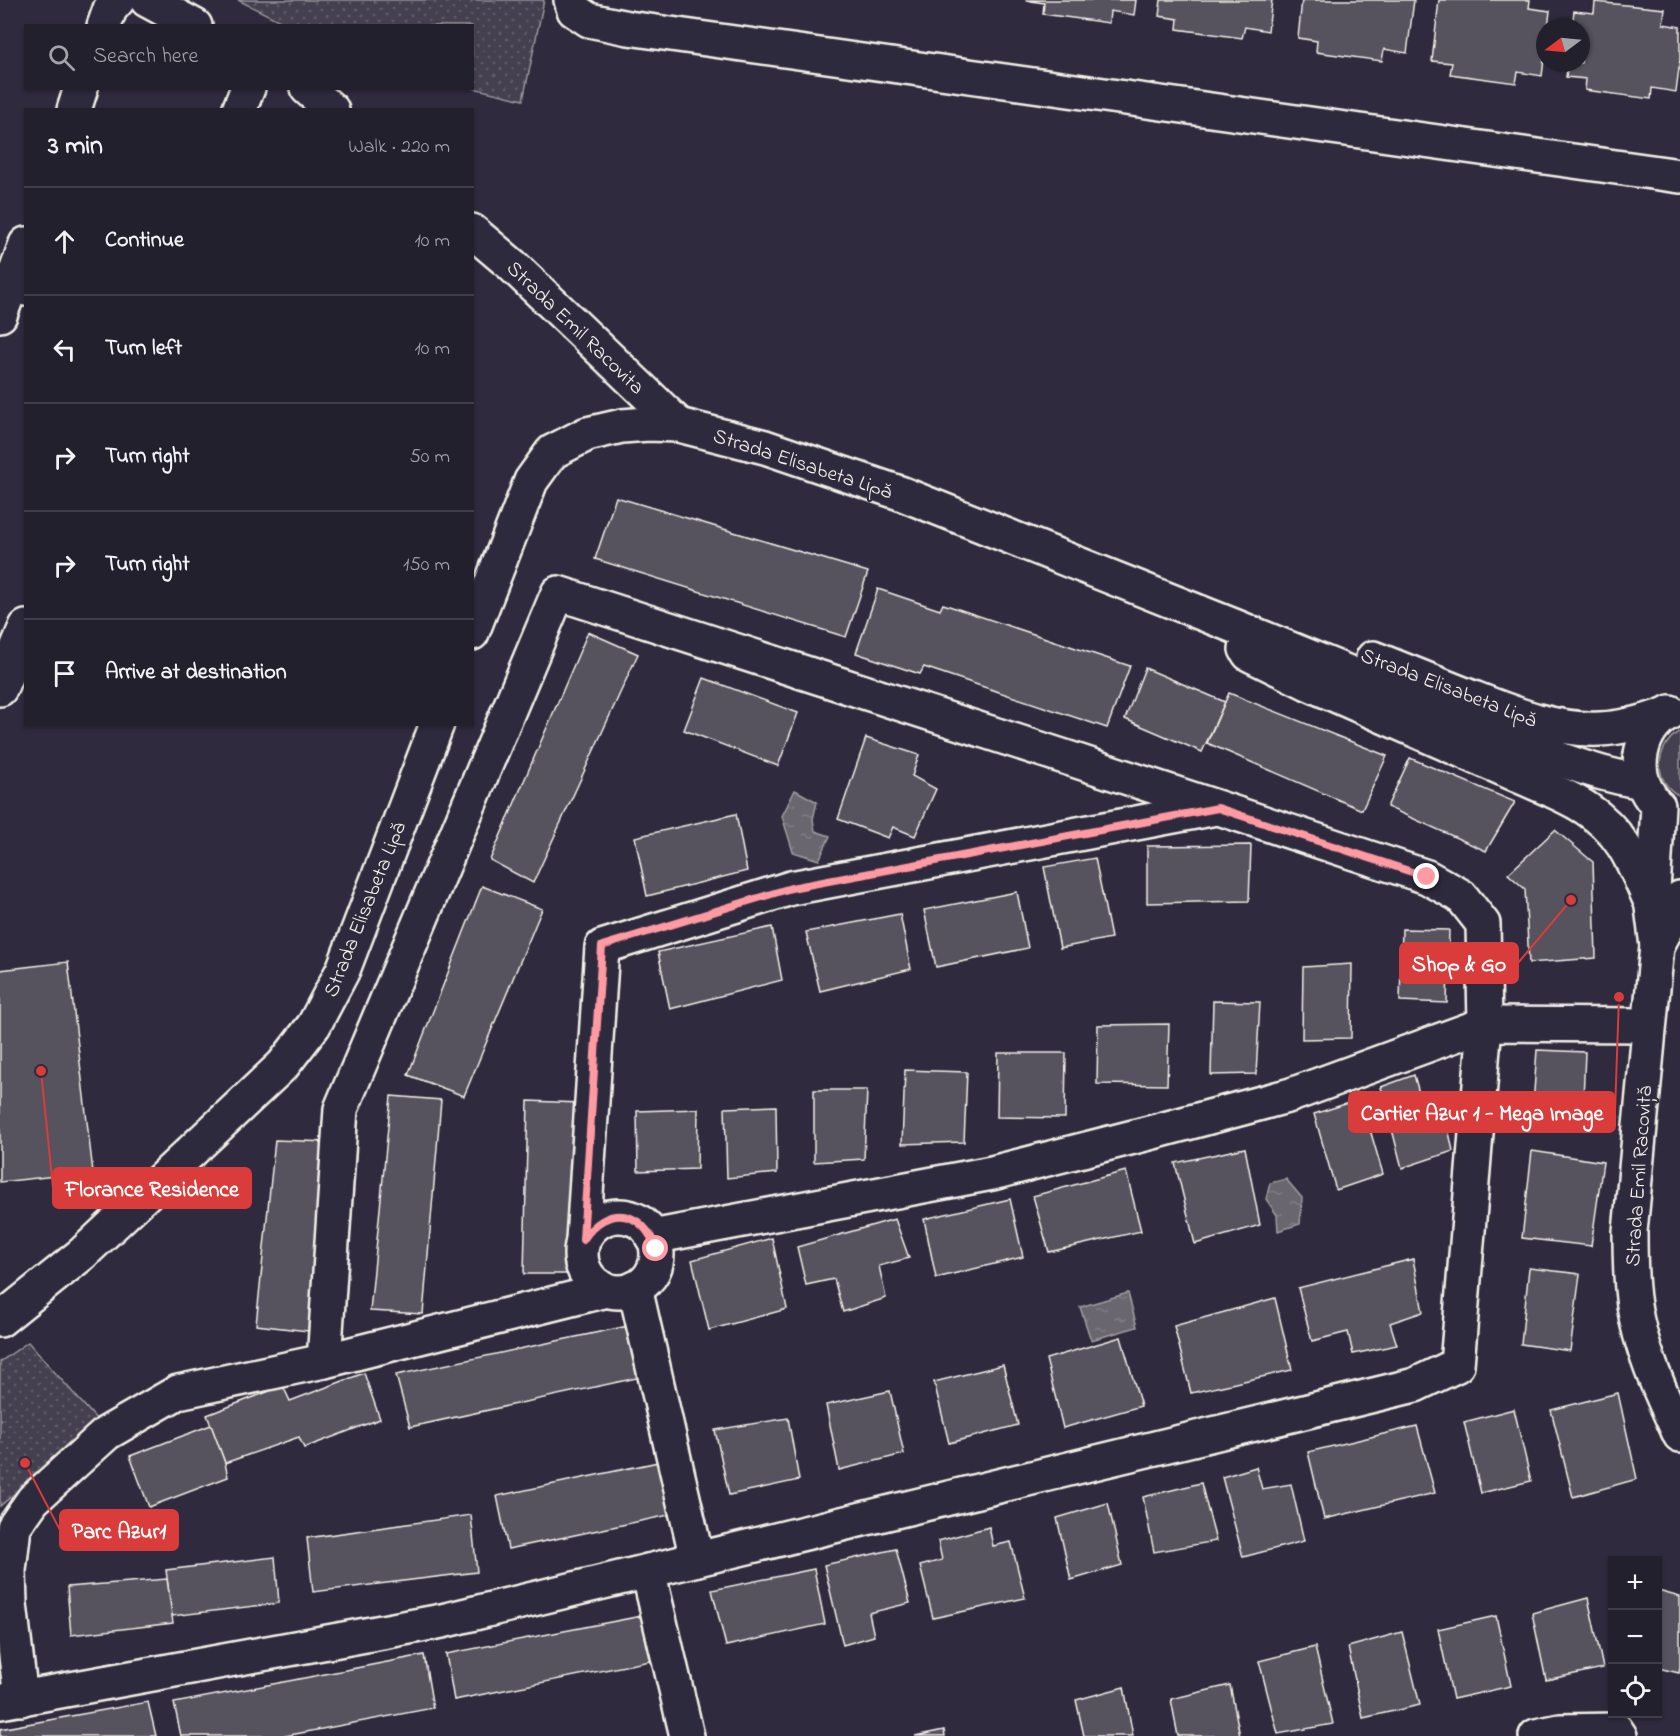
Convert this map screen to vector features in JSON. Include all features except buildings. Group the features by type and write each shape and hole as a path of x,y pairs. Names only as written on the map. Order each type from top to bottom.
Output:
{"street":[{"path":"105,24 110,9 118,0"},
{"path":"147,0 191,24"},
{"path":"571,0 574,10 589,20 628,28 1680,176"},
{"path":"75,108 80,90"},
{"path":"240,108 247,90"},
{"path":"309,90 330,108"},
{"name":"Strada Emil Racovita","path":"474,233 512,265 679,425"},
{"path":"0,315 19,286 24,256"},
{"name":"Strada Elisabeta Lipă","path":"474,628 531,481 552,452 587,434 622,426 679,425 765,447 900,493 1588,770 1612,777 1660,802"},
{"path":"324,1361 341,1109 558,593 1427,877 1461,896 1483,924 1485,1024 1457,1365 1414,1385 442,1621 10,1701 9,1570 14,1527 33,1500 107,1433 178,1392 324,1361 621,1289 645,1282 652,1272 656,1260 656,1249 645,1227 635,1220 623,1216 599,1221 583,1240"},
{"name":"Strada Elisabeta Lipă","path":"1234,626 1273,622 1294,627 1500,709 1549,724 1600,729 1642,723 1676,709"},
{"path":"1234,626 1249,654 1308,683 1549,789 1586,808 1612,829 1666,902"},
{"path":"0,689 24,632"},
{"name":"Strada Emil Racoviță","path":"1676,709 1652,726 1643,743 1639,762 1660,802 1666,902 1676,910 1657,946 1630,1232 1630,1265 1634,1305 1644,1347 1657,1385 1680,1435"},
{"name":"Strada Elisabeta Lipă","path":"0,1320 82,1254 283,1065 314,1025 343,970 436,726"},
{"path":"621,1289 596,1285 584,1270 581,1252 602,946 791,888 1218,808"},
{"path":"652,1237 992,1173 1146,1134 1291,1095 1485,1024 1648,1025"},
{"path":"621,1289 697,1559"},
{"path":"648,1571 687,1736"},
{"path":"1536,1736 1560,1731 1616,1730 1620,1736"}],"shaded area":[{"path":"238,0 544,0 523,100 474,88 474,24 286,24"},
{"path":"1680,731 1680,796 1665,782 1660,764 1666,746"},
{"path":"28,1342 98,1421 0,1506 0,1362"}],"water":[{"path":"795,790 817,802 813,819 815,831 830,836 819,860 793,852 782,816"},
{"path":"1286,1179 1302,1198 1300,1224 1278,1231 1277,1215 1266,1199 1270,1183"},
{"path":"1128,1293 1137,1327 1091,1340 1080,1307"}],"place":[{"name":"Shop & Go","path":"1571,900"},
{"name":"Cartier Azur 1 - Mega Image","path":"1619,997"},
{"name":"Florance Residence","path":"41,1071"},
{"name":"Parc Azur1","path":"25,1463"}],"route":[{"path":"656,1249 645,1227 623,1216 599,1221 583,1240 602,946 791,888 1218,808 1427,877"}]}
